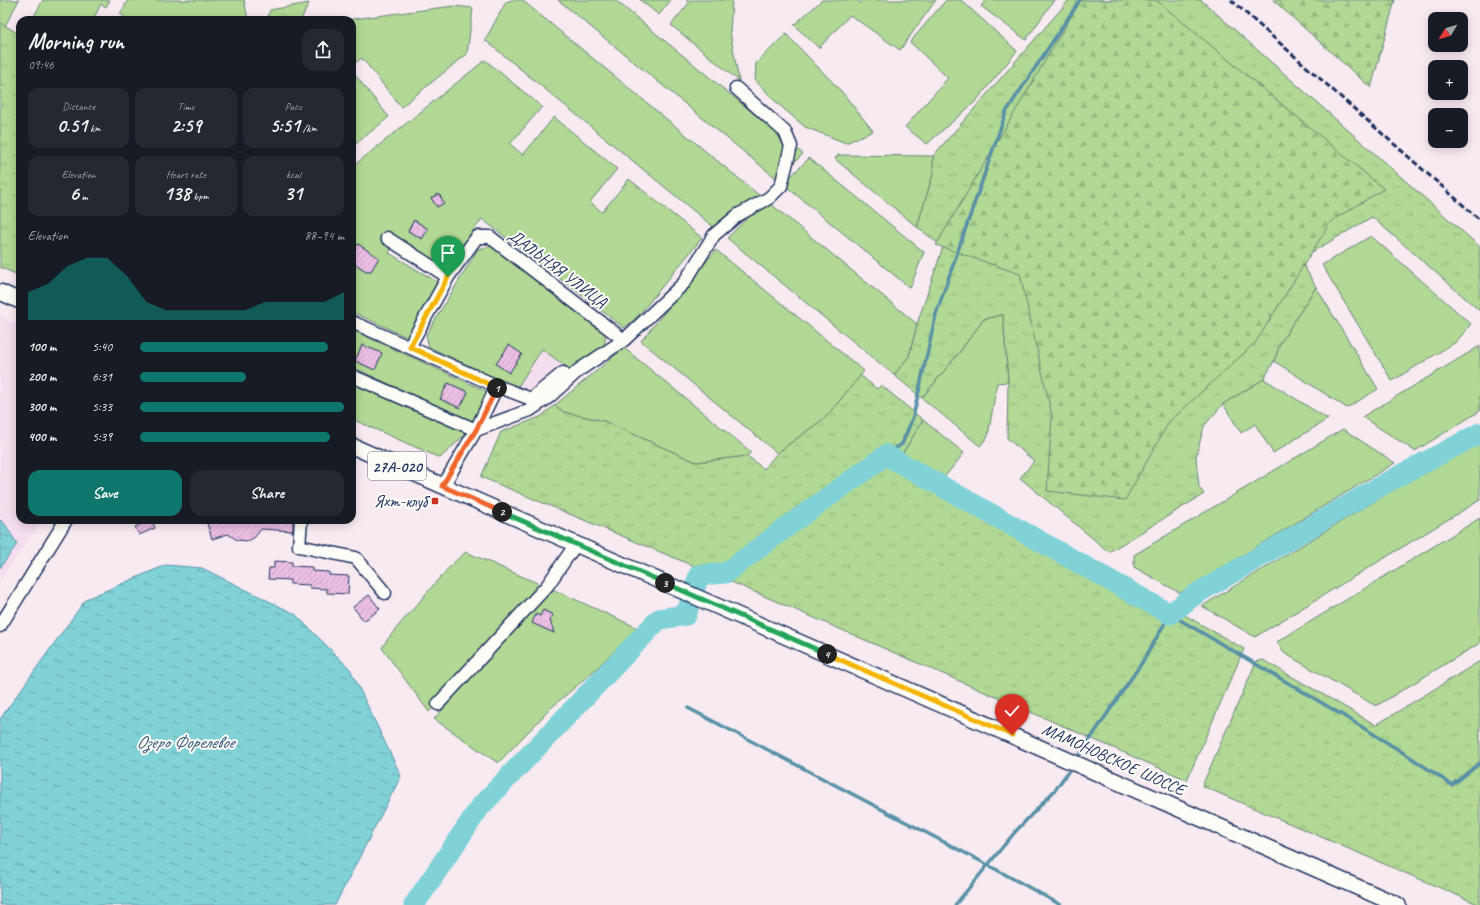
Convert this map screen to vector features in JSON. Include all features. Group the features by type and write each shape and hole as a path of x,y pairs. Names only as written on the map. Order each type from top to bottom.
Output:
{"main road":[{"path":"0,292 16,299"},
{"name":"МАМОНОВСКОЕ ШОССЕ","path":"356,448 1398,905"}],"street":[{"path":"356,378 476,430 530,410 549,397 579,370 624,340 684,283 714,235 738,215 769,198 781,186 791,146 785,132 736,88"},
{"name":"ДАЛЬНЯЯ УЛИЦА","path":"410,347 448,277 477,237 490,237 624,340"},
{"path":"387,238 448,277"},
{"path":"356,324 497,386 531,399 563,373"},
{"path":"442,486 476,430 497,386"},
{"path":"0,626 64,524"},
{"path":"302,524 299,546 356,558 385,593"},
{"path":"438,704 547,586 576,544"}],"shaded area":[{"path":"0,317 16,323 16,524 39,524 0,581"},
{"path":"542,349 564,366 530,394 517,388"}],"green space":[{"path":"0,0 19,0 5,26 0,22"},
{"path":"43,0 110,0 106,7 101,4 95,16 34,16"},
{"path":"128,0 244,0 247,16 123,16 120,14"},
{"path":"512,0 522,0 760,196 722,234 485,40 506,2"},
{"path":"558,0 615,0 803,154 777,179"},
{"path":"640,0 671,0 659,15"},
{"path":"686,0 732,0 730,32 739,81 671,25 689,3"},
{"path":"822,0 858,0 860,3 863,0 936,0 900,50 850,15 819,48 794,25"},
{"path":"946,0 961,0 1017,51 976,101 927,144 905,127 948,78 910,42"},
{"path":"986,0 1054,0 1026,40 981,6"},
{"path":"1069,0 1201,0 1480,247 1480,311 1372,217 1300,259 1316,287 1281,342 1274,361 1264,379 1223,404 1204,426 1196,457 1199,487 1204,494 1109,552 1020,478 1034,461 1007,438 1008,382 1003,315 984,319 959,353 922,398 894,375 909,356 917,324 943,247 917,227 933,174 933,156"},
{"path":"1081,0 1156,0 1384,189 1331,221 1256,342 1169,422 1125,500 1047,491 1052,416 1020,274 936,245"},
{"path":"1273,0 1395,0 1371,88"},
{"path":"309,3 303,16 268,16 270,10"},
{"path":"454,6 473,8 467,54 401,107 362,58 356,62 356,19"},
{"path":"0,22 16,32 16,274 0,267"},
{"path":"786,34 842,92 873,131 846,143 805,127 777,103 755,80 756,63"},
{"path":"485,60 542,107 510,144 523,155 554,117 617,169 590,202 602,212 629,179 702,238 638,316 624,328 482,219 464,243 447,270 396,240 389,253 439,283 407,337 356,314 356,164"},
{"path":"356,76 389,117 356,144"},
{"path":"838,155 933,156 933,174 917,227 835,159"},
{"path":"809,158 924,252 910,288 783,184"},
{"path":"766,200 917,324 909,356 894,375 727,238"},
{"path":"1371,236 1471,324 1456,342 1392,381 1322,265"},
{"path":"492,246 605,333 605,344 572,371 542,349 517,388 429,347 426,335 478,249"},
{"path":"716,250 864,371 826,417 777,453 641,341"},
{"path":"1316,287 1378,389 1347,408 1274,361 1281,342"},
{"path":"1003,315 1008,382 997,383 988,436 980,446 922,398 959,353 984,319"},
{"path":"356,332 486,391 474,423 356,369"},
{"path":"1480,346 1480,411 1415,451 1362,417"},
{"path":"624,348 751,452 747,456 696,462 604,421 564,412 555,405"},
{"path":"860,375 877,389 881,385 923,420 901,456 1244,649 1187,780 720,577 481,477 501,432 540,417 555,405 564,412 604,421 696,462 747,456 764,469 777,453 826,417"},
{"path":"1264,379 1328,419 1273,453 1255,424 1241,433 1223,404"},
{"path":"356,384 467,433 440,458 356,421"},
{"path":"923,420 964,453 943,479 901,456"},
{"path":"1343,429 1395,463 1180,593 1134,567 1134,555"},
{"path":"1480,437 1480,500 1255,637 1202,606"},
{"path":"1480,518 1480,643 1376,706 1284,653 1277,642"},
{"path":"466,552 544,586 429,712 382,648 393,632 442,575"},
{"path":"552,589 638,628 595,670 552,707 498,763 434,719"},
{"path":"1263,660 1376,725 1480,661 1480,905 1202,786 1256,662"}],"water":[{"path":"0,520 5,524 17,544 0,568"},
{"name":"Озеро Форелевое","path":"166,565 202,568 295,614 350,669 401,776 335,905 0,905 0,719 86,599"}],"building":[{"path":"439,194 444,203 437,207 431,198"},
{"path":"414,220 428,229 422,239 408,231"},
{"path":"358,244 379,258 371,271 366,271 356,265 356,247"},
{"path":"362,345 382,353 375,370 356,361"},
{"path":"509,345 522,354 509,373 496,364"},
{"path":"448,383 468,392 460,408 440,399"},
{"path":"141,524 154,524 155,528 139,535 135,527"},
{"path":"207,524 293,524 293,531 261,529 255,537 248,541 237,540 228,534 212,539"},
{"path":"274,561 292,562 292,566 312,567 312,571 329,572 329,575 349,576 348,594 327,593 327,589 310,588 310,585 290,584 290,580 268,579 269,568 274,568"},
{"path":"369,595 380,609 364,621 353,607"},
{"path":"543,610 553,615 550,620 554,633 532,623 536,614 540,616"}],"waterway":[{"path":"886,455 902,444 913,417 936,314 1006,112 1080,0"},
{"path":"414,905 480,807 659,619 686,615 699,575 726,573 886,455 1170,614 1196,594 1384,484 1480,433"},
{"path":"1080,754 1145,658 1170,614 1348,718 1452,785 1480,763"},
{"path":"688,708 988,865 1061,905"},
{"path":"955,905 1015,832 1055,790 1068,772"}],"railway":[{"path":"1231,0 1480,220"}],"place":[{"name":"Яхт-клуб","path":"435,501"}],"route":[{"path":"448,277 410,347 497,386 476,430 442,486 1012,735"}]}
